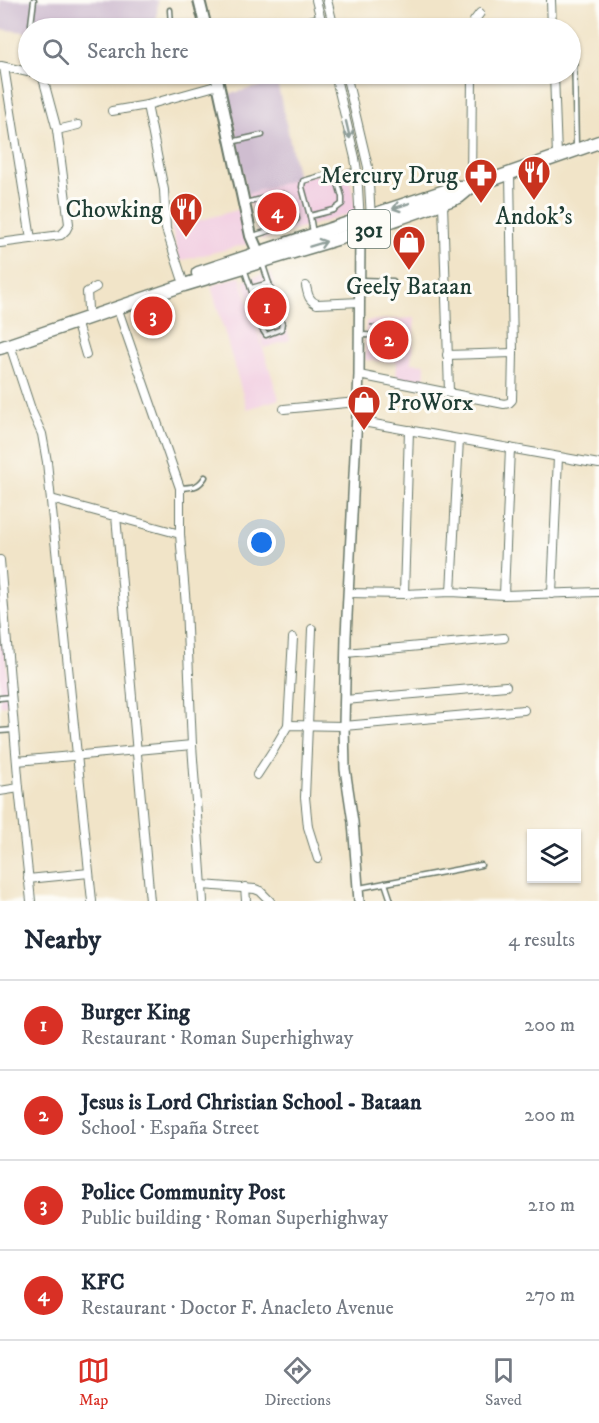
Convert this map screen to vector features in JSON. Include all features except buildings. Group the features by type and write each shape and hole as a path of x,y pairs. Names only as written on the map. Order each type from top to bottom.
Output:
{"main road":[{"path":"199,0 202,18"},
{"path":"219,85 251,236 260,257"},
{"name":"301","path":"3,344 88,309 182,278 260,257 366,223 443,203 459,197 471,187 599,142"},
{"name":"301","path":"3,344 244,268 260,257 313,233 366,223 457,186 471,187"}],"street":[{"path":"316,0 320,18"},
{"path":"327,0 332,18"},
{"path":"551,0 552,18"},
{"path":"476,18 480,13"},
{"path":"18,70 2,66 31,239"},
{"path":"0,243 61,235 69,224 57,130 45,84"},
{"path":"337,84 366,223"},
{"path":"348,84 368,167 366,223 360,280 359,375 344,726 345,769 353,822 359,901"},
{"path":"471,187 472,84"},
{"path":"554,84 557,156"},
{"path":"112,111 147,105 219,85"},
{"path":"147,105 164,190 166,229 182,278"},
{"path":"57,130 78,125"},
{"path":"357,171 368,167"},
{"path":"359,375 504,404 512,400 510,173"},
{"path":"443,203 449,392"},
{"path":"306,286 311,302 317,304 360,302"},
{"path":"88,309 87,292 96,287"},
{"path":"117,307 180,488 180,534 203,901"},
{"path":"76,321 86,355"},
{"path":"3,344 42,434 47,462 92,901"},
{"path":"447,355 513,353"},
{"path":"284,409 357,402"},
{"path":"357,421 599,464"},
{"path":"404,594 409,430"},
{"path":"451,592 459,439"},
{"path":"504,595 510,448"},
{"path":"552,594 558,457"},
{"path":"51,499 180,534"},
{"path":"116,516 150,901"},
{"path":"0,560 31,901"},
{"path":"348,593 451,592 504,595 599,592"},
{"path":"312,629 305,797 308,827 318,859"},
{"path":"346,653 504,638"},
{"path":"257,775 288,724 293,639"},
{"path":"345,700 506,686"},
{"path":"288,724 344,726 524,710"},
{"path":"17,761 192,745"},
{"path":"0,790 19,788"},
{"path":"28,879 89,873"},
{"path":"202,885 255,888 270,901"},
{"path":"245,888 246,901"}],"lane":[{"path":"32,18 34,0"},
{"path":"170,10 171,18"},
{"path":"575,84 576,150"},
{"path":"231,141 262,135"},
{"path":"313,233 302,187 303,181 324,175 336,176 357,171"},
{"path":"310,216 334,210 342,204 336,176"},
{"path":"244,203 282,194 288,195 297,219 293,223 251,236"},
{"path":"244,268 262,329 266,334 281,329 282,323 260,257"},
{"path":"360,280 393,281"},
{"path":"251,288 269,283"},
{"path":"261,322 268,325 279,321 280,318"},
{"path":"360,335 400,336"},
{"path":"180,488 200,484 204,477"},
{"path":"0,698 12,697"},
{"path":"0,731 14,730"},
{"path":"358,888 481,865"},
{"path":"385,883 391,901"}],"path":[{"path":"370,325 400,324 401,322"}],"shaded area":[{"path":"0,0 158,0 157,18 18,18 18,31 0,29"},
{"path":"277,84 298,178 247,194 229,94"},
{"path":"347,167 357,212 261,240 247,194 298,178"},
{"path":"241,209 248,244 179,261 170,218 195,212 197,221"},
{"path":"271,272 290,340 264,348 243,280"},
{"path":"240,276 279,399 247,409 211,286"},
{"path":"415,318 411,363 425,364 424,386 396,381 397,362 365,360 366,321"},
{"path":"0,594 10,704 0,706"}],"place":[{"name":"Andok's","path":"534,201"},
{"name":"Mercury Drug","path":"481,204"},
{"name":"KFC","path":"277,212"},
{"name":"Chowking","path":"186,238"},
{"name":"Geely Bataan","path":"409,271"},
{"name":"Burger King","path":"267,307"},
{"name":"Police Community Post","path":"153,316"},
{"name":"Jesus is Lord Christian School - Bataan","path":"389,340"},
{"name":"ProWorx","path":"364,431"}]}
